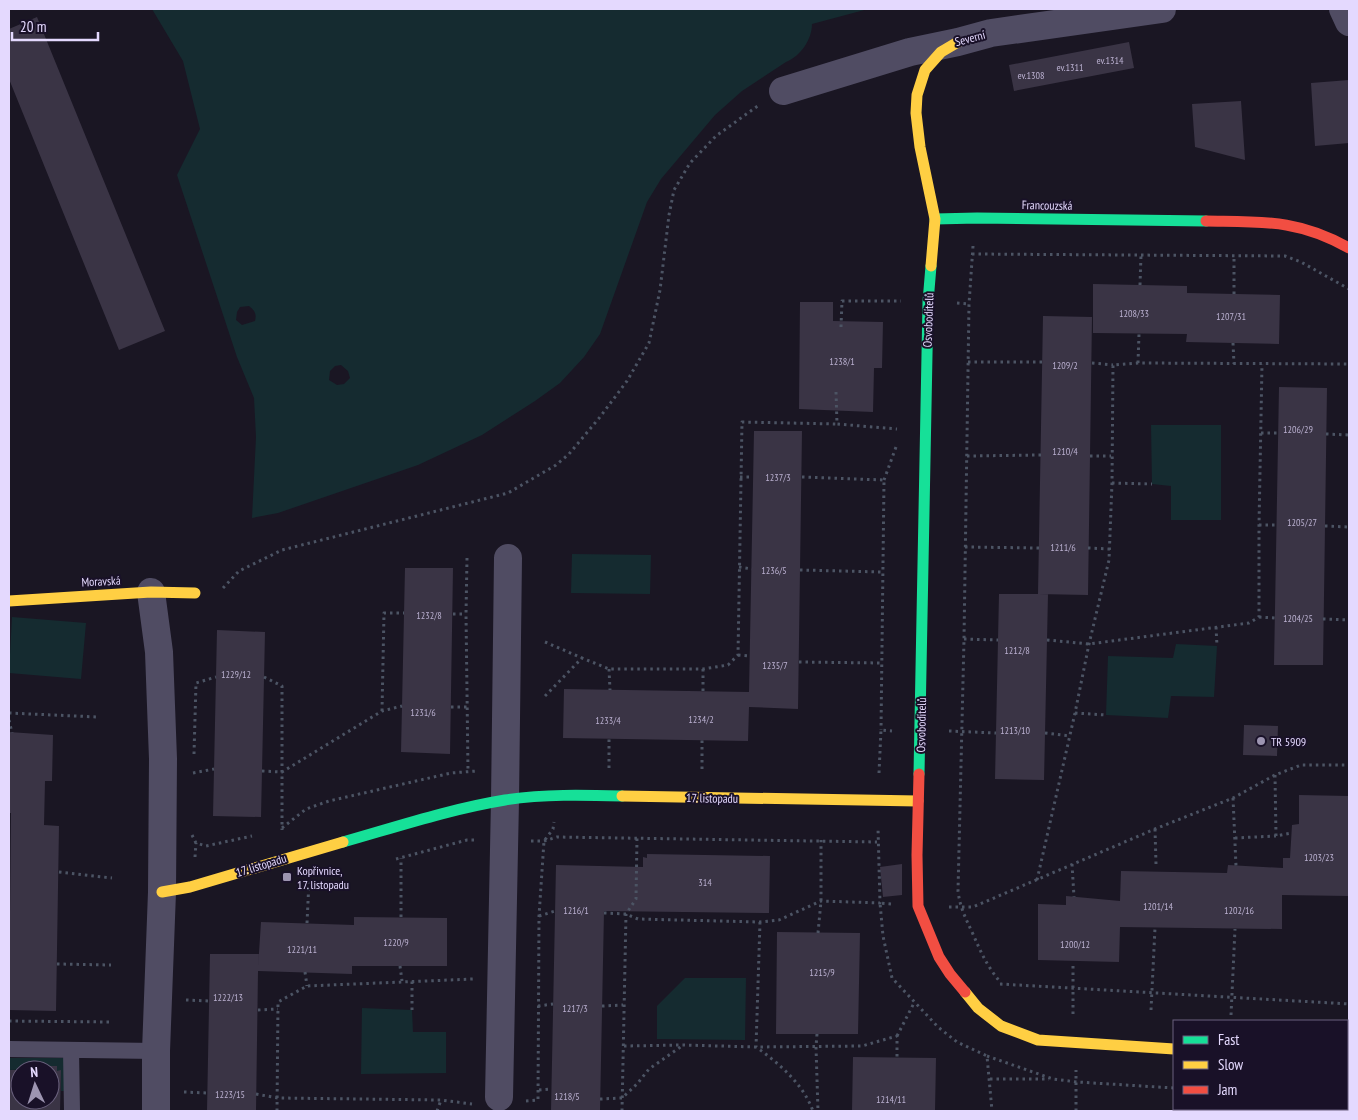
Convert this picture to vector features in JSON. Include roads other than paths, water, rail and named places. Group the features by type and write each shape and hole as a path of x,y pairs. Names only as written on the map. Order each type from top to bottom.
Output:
{"street":[{"name":"Severní","path":"783,91 910,52 991,33 1162,9"},
{"path":"1343,9 1349,22"},
{"path":"934,219 917,129 917,95 925,70 941,52 958,42"},
{"name":"Francouzská","path":"934,219 1007,218 1274,222 1301,226 1333,239 1349,248"},
{"name":"Osvoboditelů","path":"934,219 928,302 921,731 918,801 918,906 930,938 950,974 978,1008 1001,1026 1038,1040 1173,1049"},
{"path":"499,1097 508,558"},
{"path":"151,592 159,652 162,730 162,892 156,1051 156,1111"},
{"name":"Moravská","path":"9,601 151,592 195,593"},
{"name":"17. listopadu","path":"162,892 190,887 290,856 450,812 505,800 554,795 918,801"}],"lane":[{"path":"9,1048 156,1051"},
{"path":"71,1050 72,1111"}],"place":[{"name":"TR 5909","path":"1261,741"},
{"name":"Kopřivnice, 17. listopadu","path":"287,877"}]}
